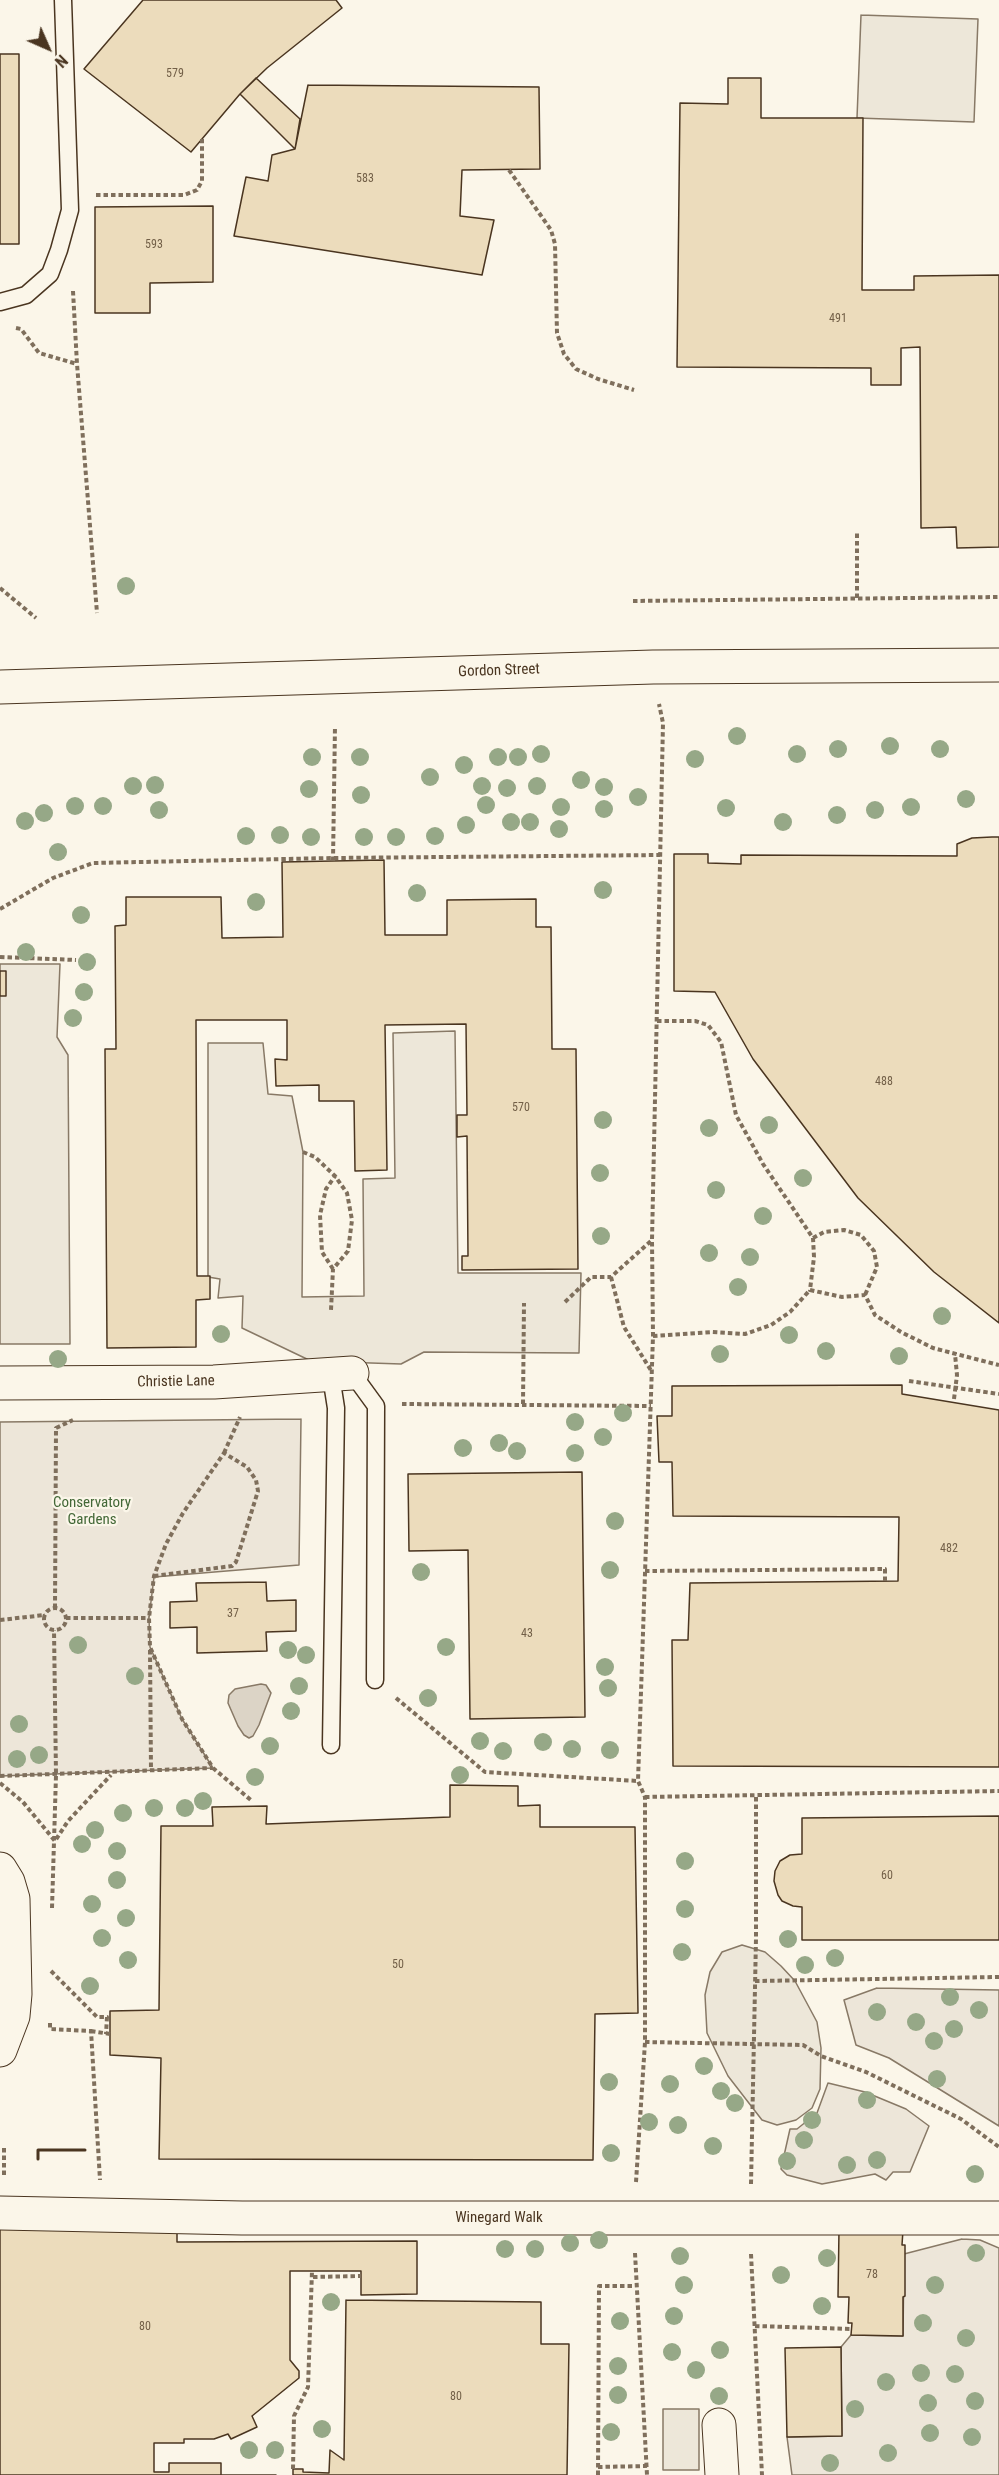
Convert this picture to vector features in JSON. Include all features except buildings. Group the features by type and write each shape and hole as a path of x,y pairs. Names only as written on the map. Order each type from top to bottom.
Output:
{"street":[{"name":"Gordon Street","path":"0,687 653,666 999,665"},
{"name":"Christie Lane","path":"0,1383 214,1382 342,1374"},
{"path":"0,1869 8,1882 13,1899 15,1994 13,2016 0,2050"},
{"name":"Winegard Walk","path":"0,2213 242,2218 999,2218"},
{"path":"719,2425 722,2475"}],"lane":[{"path":"0,302 26,295 50,274 70,210 63,0"},
{"path":"342,1374 376,1406 375,1680"},
{"path":"331,1745 336,1408 342,1374"}],"path":[{"path":"69,194 178,195 192,193 198,189 202,181 202,139"},
{"path":"509,170 551,230 555,244 557,333 564,354 576,369 597,379 634,390"},
{"path":"73,281 77,364 97,613"},
{"path":"10,328 21,329 39,353 77,364"},
{"path":"857,533 857,598"},
{"path":"0,588 36,618"},
{"path":"633,601 999,597"},
{"path":"647,2475 635,2286 634,2218 645,2042 645,1797 638,1781 653,1336 652,1240 663,723 658,694"},
{"path":"333,859 335,726"},
{"path":"0,909 53,878 93,863 660,855"},
{"path":"0,957 75,960"},
{"path":"653,1336 712,1332 745,1334 771,1325 790,1312 810,1290 814,1257 813,1238 747,1138 736,1115 721,1042 708,1025 695,1021 657,1021"},
{"path":"303,1152 315,1157 335,1176 347,1193 352,1220 348,1251 333,1269"},
{"path":"331,1310 333,1269 322,1252 320,1215 326,1189 335,1176"},
{"path":"813,1238 824,1232 844,1230 861,1234 874,1251 877,1268 865,1295"},
{"path":"565,1302 591,1278 611,1277 652,1240"},
{"path":"611,1277 624,1327 652,1372"},
{"path":"810,1290 842,1298 865,1295"},
{"path":"865,1295 875,1315 933,1348 999,1365"},
{"path":"523,1404 524,1303"},
{"path":"954,1399 955,1354"},
{"path":"909,1381 999,1394"},
{"path":"399,1404 651,1406"},
{"path":"151,1771 149,1618 154,1576 166,1544 183,1513 224,1453 241,1416"},
{"path":"55,1608 56,1428 76,1418"},
{"path":"154,1576 232,1566 236,1562 258,1491 256,1480 247,1467 224,1453"},
{"path":"645,1571 885,1569 885,1582"},
{"path":"0,1620 45,1615 50,1609 55,1608 64,1612 66,1618 63,1627 54,1630"},
{"path":"45,1615 46,1625 54,1630"},
{"path":"66,1618 149,1618"},
{"path":"52,1911 56,1775 54,1630"},
{"path":"150,1647 182,1719 213,1768 252,1801"},
{"path":"375,1680 485,1772 638,1781"},
{"path":"0,1776 112,1774 213,1768"},
{"path":"55,1841 68,1821 112,1774"},
{"path":"0,1783 21,1802 55,1841"},
{"path":"645,1797 999,1791"},
{"path":"756,1794 750,2218 762,2475"},
{"path":"49,1979 49,1969 98,2017 107,2017 108,2034 50,2029 50,2019"},
{"path":"755,1982 999,1977"},
{"path":"92,2031 102,2215"},
{"path":"645,2042 803,2045 821,2056 866,2072 960,2119 999,2146"},
{"path":"4,2148 4,2162"},
{"path":"293,2469 294,2416 309,2387 313,2274 362,2276"},
{"path":"598,2475 599,2286 635,2286"},
{"path":"754,2326 852,2329"},
{"path":"598,2467 647,2466"}],"green space":[{"name":"Conservatory Gardens","path":"301,1419 299,1565 154,1577 149,1618 150,1647 182,1719 213,1768 0,1776 0,1422"},
{"path":"877,1988 999,1990 999,2126 889,2058 856,2045 844,2000"},
{"path":"828,2083 865,2092 906,2109 929,2126 910,2172 893,2172 886,2180 875,2174 822,2184 787,2175 781,2169 790,2129 797,2129 817,2113"},
{"path":"962,2239 980,2240 999,2248 999,2475 792,2475 787,2437 842,2436 841,2347 851,2335 903,2336 904,2254"}],"shaded area":[{"path":"861,15 978,19 974,122 857,118"},
{"path":"0,964 60,964 57,1037 68,1055 70,1344 0,1344"},
{"path":"455,1031 458,1273 581,1273 579,1353 424,1352 401,1364 311,1361 242,1328 243,1296 218,1298 220,1279 208,1277 208,1043 263,1043 268,1094 292,1096 303,1152 302,1297 364,1296 363,1179 395,1178 393,1033"},
{"path":"266,1685 271,1693 259,1725 253,1736 249,1738 238,1726 228,1703 229,1695 235,1689"},
{"path":"742,1945 765,1952 781,1966 795,1981 817,2022 821,2048 820,2089 812,2108 796,2120 777,2125 762,2120 728,2076 707,2033 705,1995 710,1972 722,1952"},
{"path":"663,2409 699,2409 699,2470 663,2470"}],"wall":[{"path":"38,2159 38,2150 85,2150"}]}
